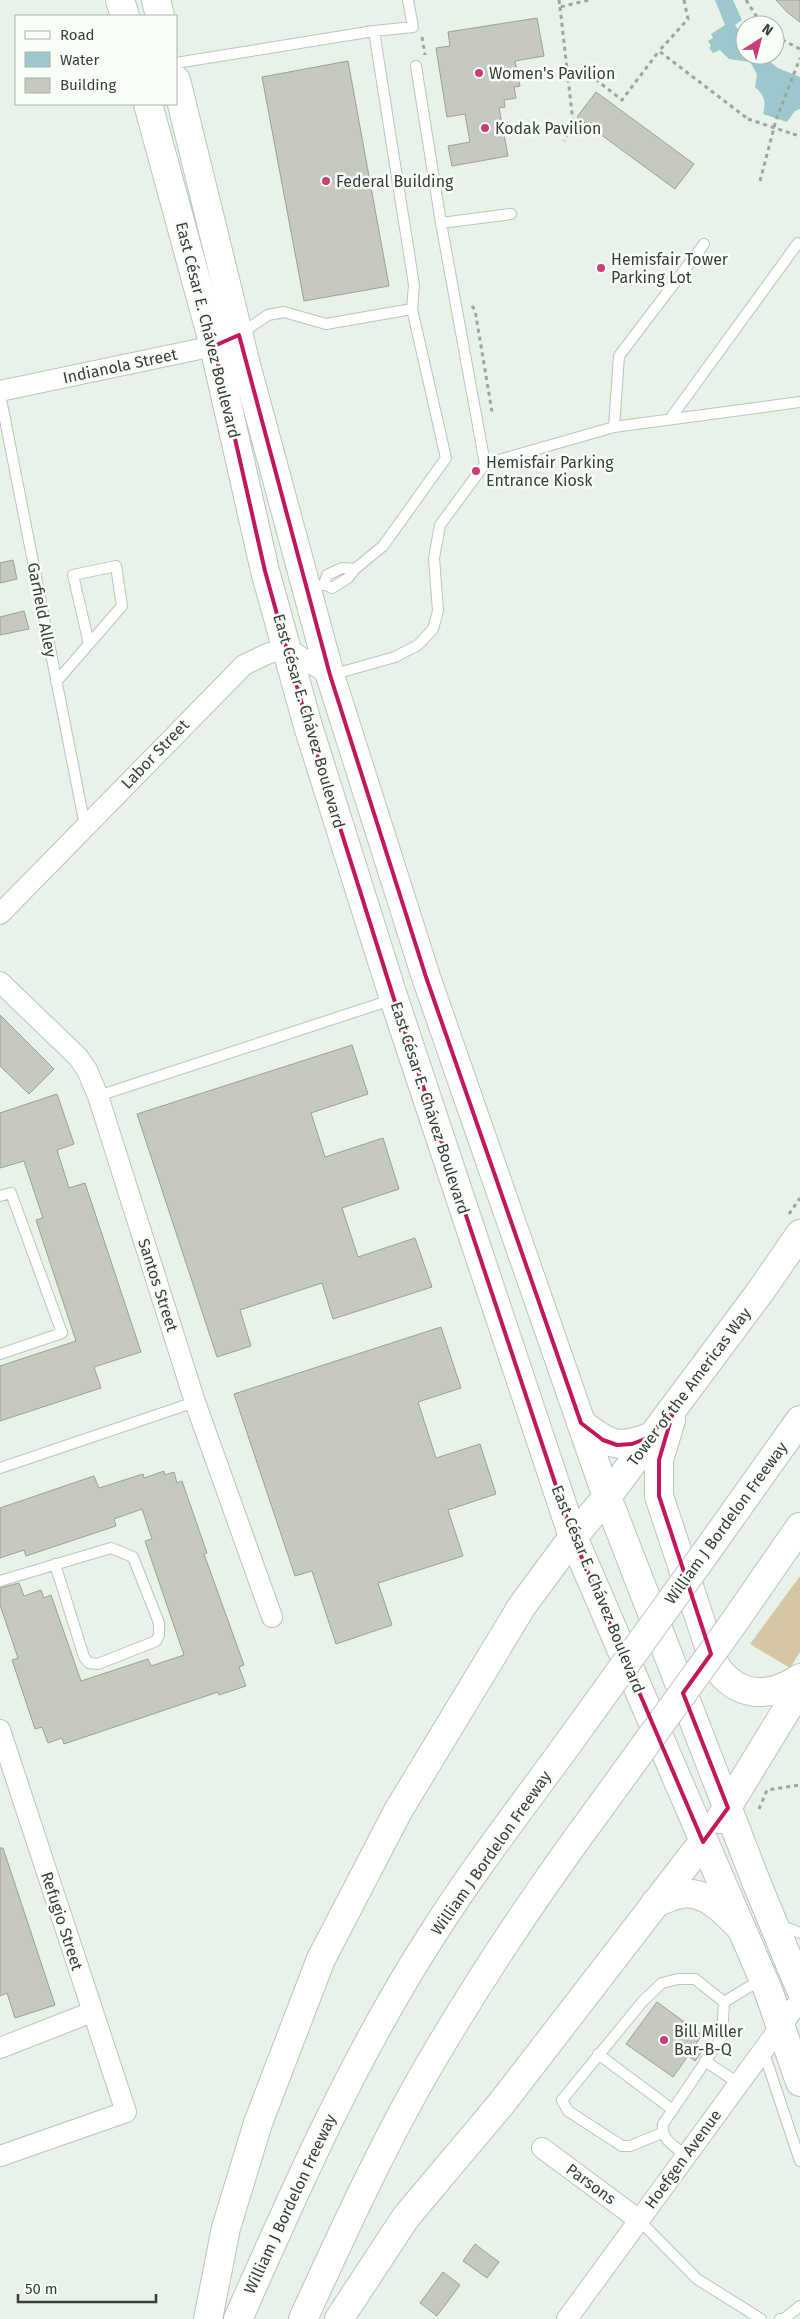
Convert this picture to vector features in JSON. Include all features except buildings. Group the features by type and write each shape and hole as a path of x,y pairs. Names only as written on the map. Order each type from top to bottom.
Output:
{"main road":[{"path":"120,0 124,15"},
{"path":"156,0 160,15"},
{"name":"East César E. Chávez Boulevard","path":"178,88 239,335 316,587 330,676 426,976 607,1496 772,1921 800,1988"},
{"name":"East César E. Chávez Boulevard","path":"148,105 214,346 265,572 311,736 394,999 573,1537 763,1979 800,2082"},
{"name":"Tower of the Americas Way","path":"208,2319 226,2228 258,2123 321,1959 398,1811 522,1606 760,1292 800,1234"},
{"path":"517,1370 558,1356"},
{"path":"676,1402 659,1460 660,1496 715,1665 730,1683 740,1689 751,1691 771,1692 800,1678"},
{"path":"783,1444 800,1416"},
{"name":"William J Bordelon Freeway","path":"238,2319 337,2102 379,2023 432,1934 800,1420"},
{"path":"581,1423 603,1440 617,1445 632,1444 650,1437"},
{"path":"303,2319 391,2136 431,2062 544,1883 730,1628 800,1527"},
{"path":"339,2319 406,2217 501,2104 728,1808 800,1688"},
{"path":"655,1903 681,1894 694,1894 717,1904 740,1927"}],"street":[{"name":"Indianola Street","path":"0,393 214,346 239,335"},
{"path":"288,649 330,676"},
{"name":"Labor Street","path":"0,914 244,665 269,654 288,649"},
{"name":"Santos Street","path":"0,982 78,1057 87,1070 98,1096 195,1402 272,1617"},
{"name":"Refugio Street","path":"0,1730 126,2112 0,2156"},
{"name":"Hoefgen Avenue","path":"567,2319 762,2049 800,2000"},
{"path":"0,2048 92,2012"},
{"name":"Parsons","path":"542,2148 581,2185 639,2220"}],"lane":[{"path":"178,63 374,31 413,27 408,0"},
{"path":"316,587 332,588 348,578 355,568 366,562 383,546 446,458 412,309 414,285 374,31"},
{"path":"416,66 441,223 484,464"},
{"path":"441,223 511,214"},
{"path":"670,419 798,243"},
{"path":"614,427 620,356 704,244"},
{"path":"239,335 268,315 284,312 326,324 412,309"},
{"name":"Garfield Alley","path":"0,393 85,826"},
{"path":"330,676 394,657 418,645 433,629 438,611 434,558 440,525 484,464 614,427 800,402"},
{"path":"56,682 89,644 122,606 122,594 116,566 73,575 89,644"},
{"path":"98,1096 394,999"},
{"path":"0,1196 11,1193 62,1333 0,1354"},
{"path":"0,1468 195,1402"},
{"path":"0,1581 55,1564 111,1548 133,1557 159,1624 160,1634 156,1641 98,1664 89,1663 84,1657 55,1564"},
{"path":"772,1921 800,1932"},
{"path":"662,2133 630,2146 622,2146 568,2111 562,2100 643,2001 662,1983 678,1978 695,1979 724,2002"},
{"path":"686,2155 666,2140 662,2133 663,2124 722,2037 724,2002 763,1979"},
{"path":"762,2049 800,2161"},
{"path":"598,2054 673,2110"},
{"path":"705,2061 738,2083"},
{"path":"639,2220 697,2279 761,2319"},
{"path":"780,2319 784,2319 800,2306"}],"path":[{"path":"559,0 573,122 564,142"},
{"path":"560,7 589,0"},
{"path":"567,70 582,69 622,100 659,51 688,19 684,0"},
{"path":"746,0 756,15"},
{"path":"785,41 800,49"},
{"path":"659,51 748,119 800,136"},
{"path":"760,181 776,120 800,58"},
{"path":"759,1809 767,1790 800,1786"}],"highlighted area":[{"path":"239,335 330,675 426,977 581,1423 603,1440 617,1445 632,1444 650,1437 676,1402 659,1460 659,1496 711,1654 683,1693 728,1808 703,1842 573,1537 394,999 308,726 265,571 214,346"}],"shaded area":[{"path":"800,1576 800,1652 790,1668 750,1644"}],"water":[{"path":"715,0 733,0 740,15 735,15 735,60 729,59 720,50 713,53 709,48 711,46 708,41 713,38 711,34 725,25"},
{"path":"752,65 774,65 800,77 800,109 795,111 787,122 763,114 764,99 755,87 757,74"}],"place":[{"name":"Women's Pavilion","path":"479,73"},
{"name":"Kodak Pavilion","path":"485,128"},
{"name":"Federal Building","path":"326,181"},
{"name":"Hemisfair Tower Parking Lot","path":"601,268"},
{"name":"Hemisfair Parking Entrance Kiosk","path":"476,471"},
{"name":"Bill Miller Bar-B-Q","path":"664,2040"}]}
